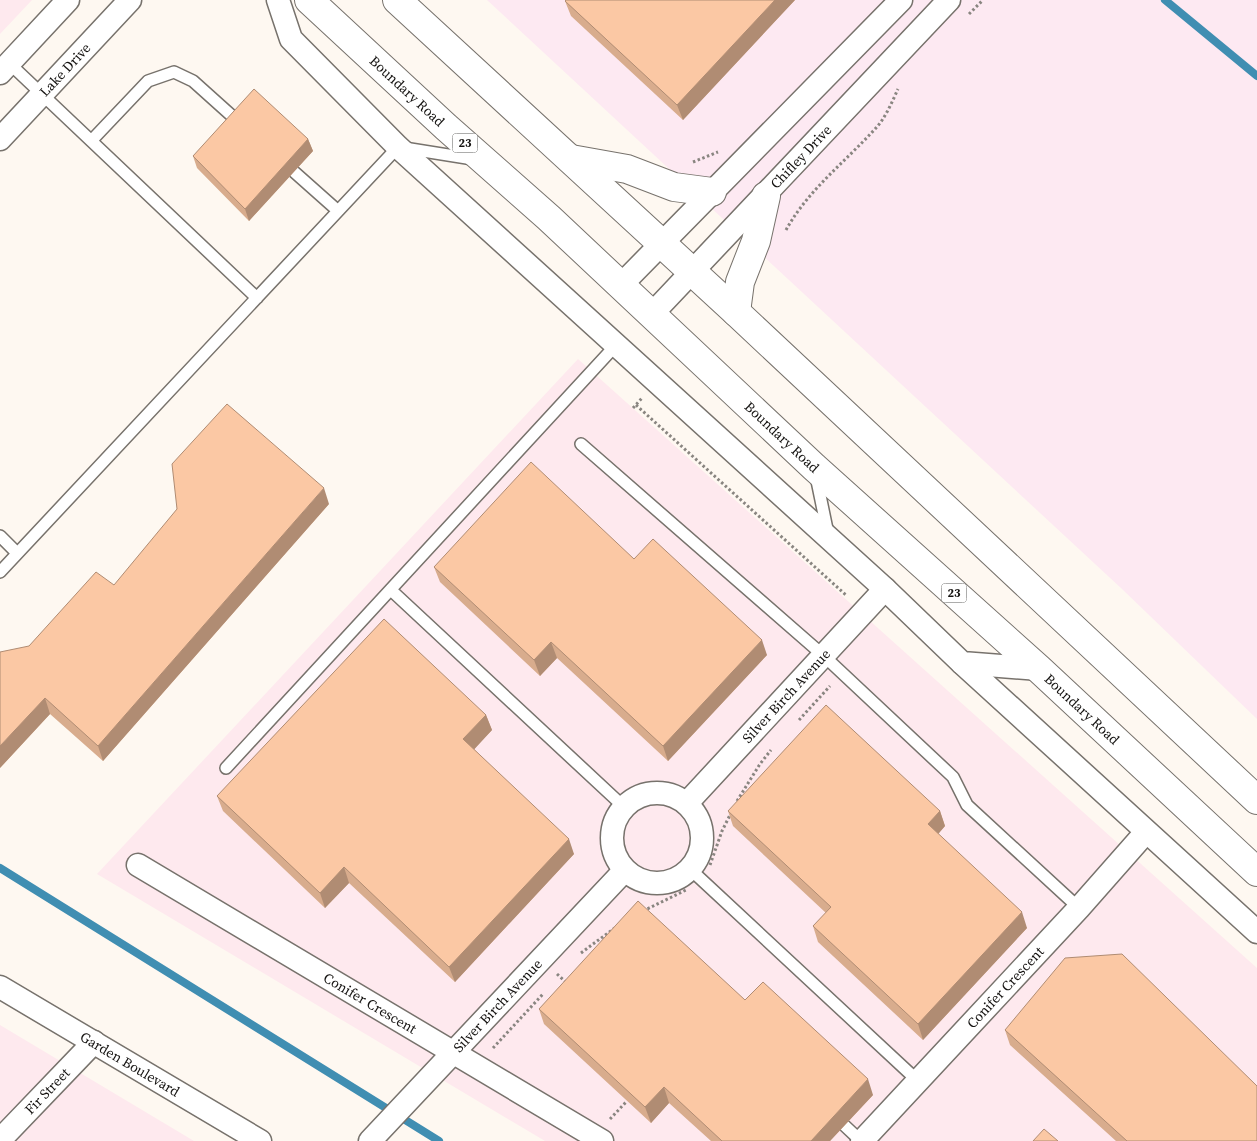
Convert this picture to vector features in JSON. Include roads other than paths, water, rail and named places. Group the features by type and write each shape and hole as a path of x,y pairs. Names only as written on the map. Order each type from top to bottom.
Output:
{"main road":[{"name":"Boundary Road","path":"309,0 621,285 814,467 1039,669 1257,872"},
{"path":"397,0 736,312 1257,800"},
{"path":"571,159 626,169 674,187 712,192"},
{"path":"736,312 740,282 756,240 766,196"}],"street":[{"path":"5,68 68,0"},
{"name":"Lake Drive","path":"0,139 130,0"},
{"path":"278,0 291,39 398,147 885,589 962,663 1257,932"},
{"path":"621,285 901,0"},
{"name":"Chifley Drive","path":"651,315 766,196 949,0"},
{"name":"Silver Birch Avenue","path":"687,803 885,589"},
{"path":"962,663 1039,669"},
{"path":"655,793 675,796 687,803 696,815 701,828 702,843 695,873 665,883 651,883 637,879 625,870 617,859 612,846 612,832 616,819 624,807 635,798 655,793"},
{"name":"Conifer Crescent","path":"862,1141 1079,908 1146,832"},
{"name":"Conifer Crescent","path":"138,865 602,1141"},
{"name":"Silver Birch Avenue","path":"370,1141 424,1084 463,1058 625,870"},
{"name":"Garden Boulevard","path":"0,986 260,1141"},
{"name":"Fir Street","path":"0,1140 94,1042"}],"lane":[{"path":"5,68 42,94 257,298"},
{"path":"92,140 148,81 174,72 193,81 250,133"},
{"path":"0,572 398,147 485,161"},
{"path":"272,152 337,210"},
{"path":"226,768 392,591 616,345"},
{"path":"581,444 824,656 953,777 968,805 1079,908"},
{"path":"814,467 830,540"},
{"path":"0,536 17,553"},
{"path":"392,591 624,807"},
{"path":"695,873 918,1081"},
{"path":"845,1126 862,1141"}],"waterway":[{"path":"1165,0 1257,76"},
{"path":"0,868 439,1141"}]}
